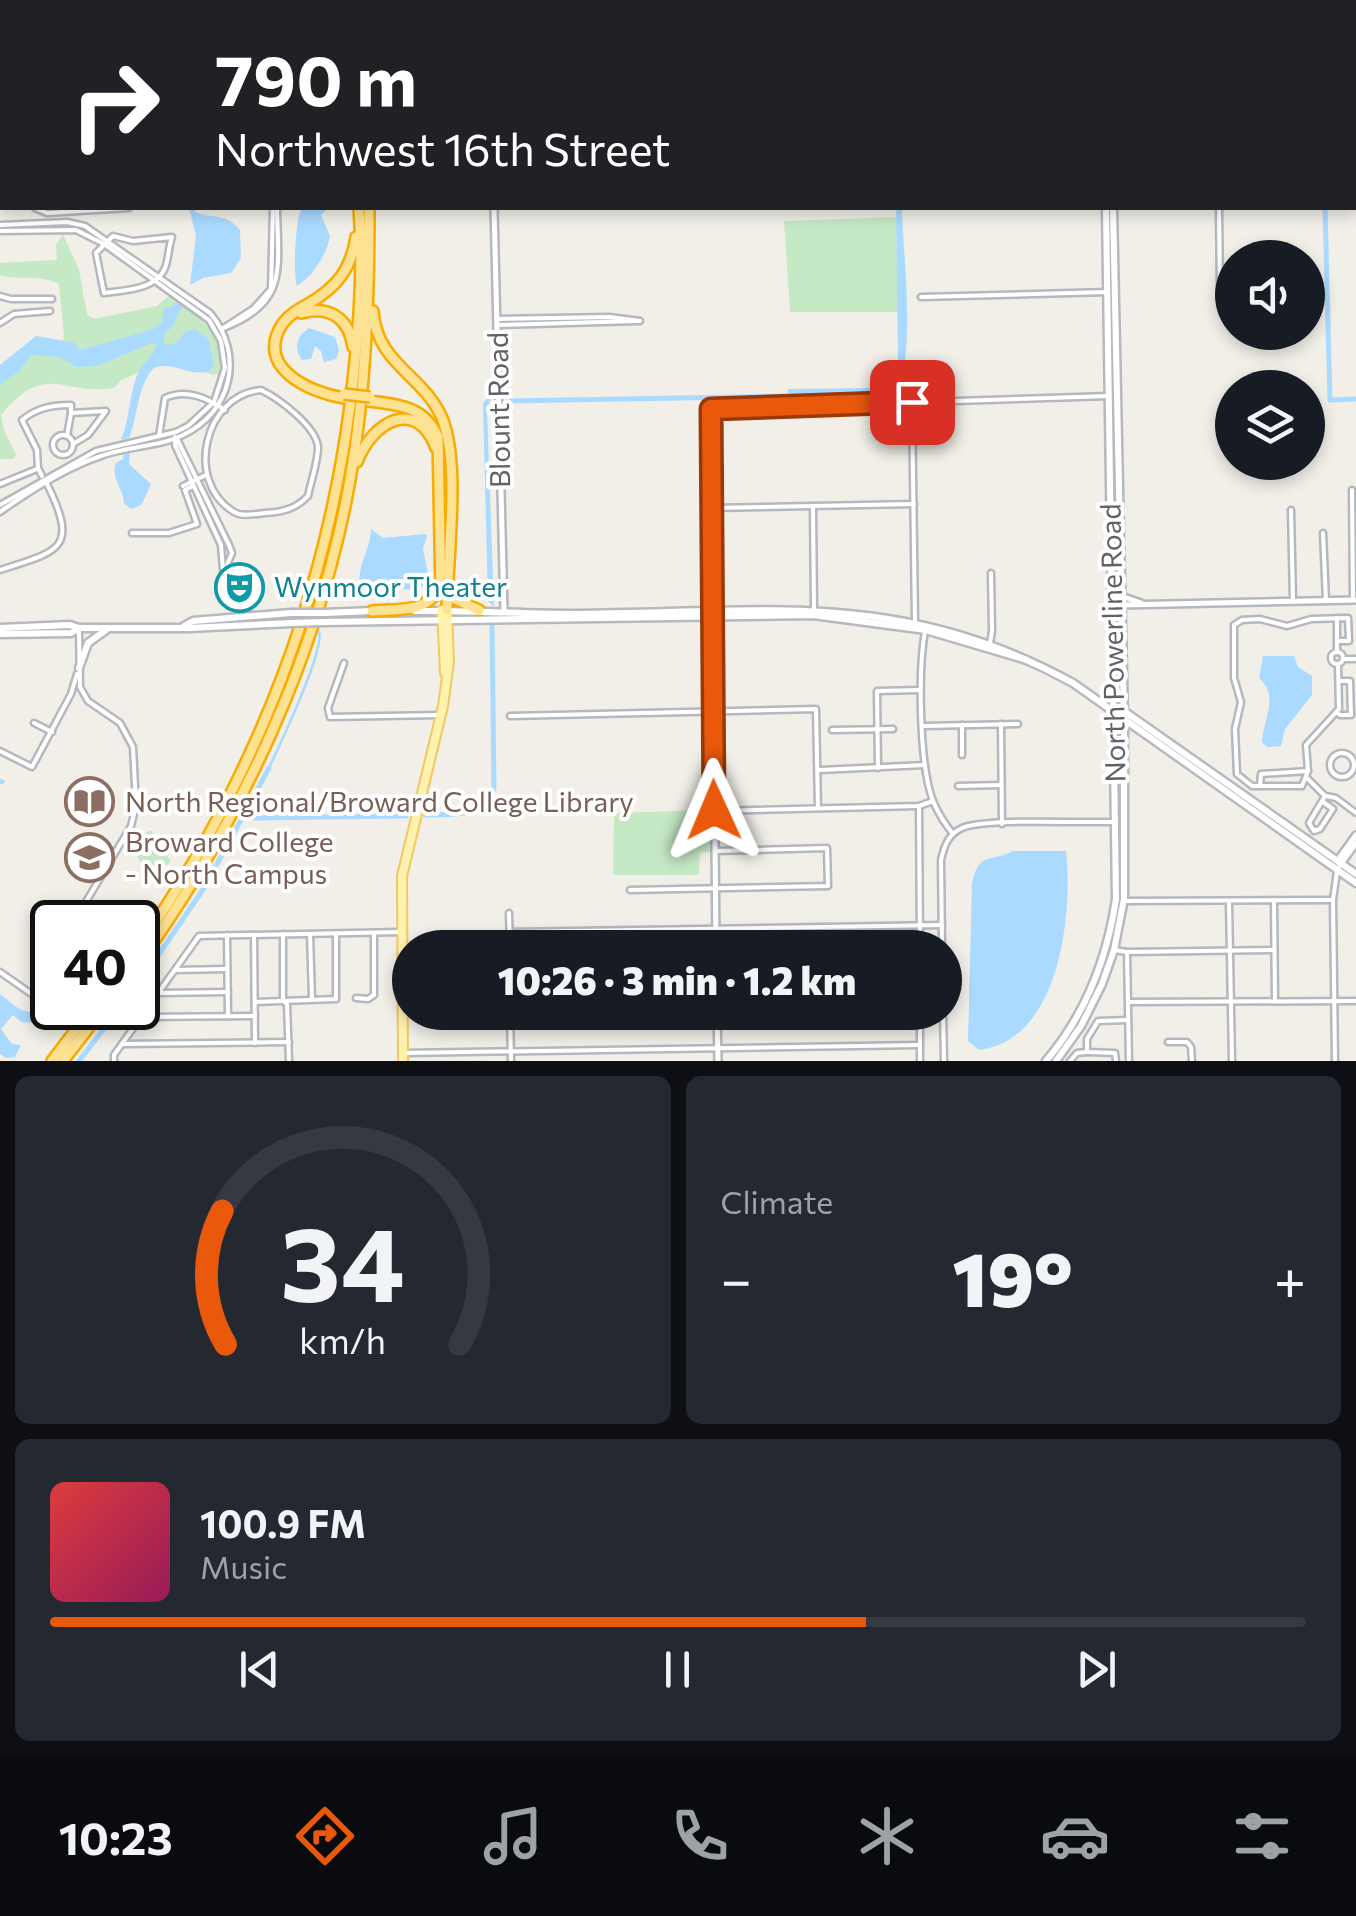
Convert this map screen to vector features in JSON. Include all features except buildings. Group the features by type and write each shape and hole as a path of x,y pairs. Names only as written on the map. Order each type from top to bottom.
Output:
{"highway":[{"path":"363,210 374,322 380,343 430,398 446,429 449,449 444,522"},
{"path":"160,914 227,803 279,690 326,538 344,453 354,376 363,210"},
{"path":"363,210 348,268 331,289 286,318 278,336 280,362 290,376 309,390 412,407 434,428 440,444 445,615"},
{"path":"160,930 208,857 263,751 307,638 350,483 366,352 369,278"},
{"path":"344,397 309,384 289,368 282,354 281,338 292,318 316,310 344,321 351,338 354,376"},
{"path":"350,483 373,432 391,420 414,422 424,428 436,447 444,522"},
{"path":"444,579 455,599 479,610"},
{"path":"372,611 428,604 444,579"},
{"path":"52,1061 75,1030"},
{"path":"63,1061 87,1030"}],"main road":[{"name":"North Powerline Road","path":"1110,210 1108,282 1115,303 1119,709"},
{"name":"North Powerline Road","path":"1072,1033 1111,951 1109,936 1116,899 1121,619 1113,586 1110,210"},
{"path":"1,630 70,624 79,628 108,628 383,620 479,610 607,616 814,612 915,622 1028,660"},
{"path":"182,627 193,621 325,612 584,619 627,612 713,613"},
{"path":"814,612 926,627 990,643 1028,660 1119,709 1338,865 1356,883"},
{"path":"401,930 402,876 446,678 445,615"},
{"path":"884,622 915,622"},
{"path":"79,668 88,643 108,628"},
{"path":"1119,709 1124,719 1356,874"},
{"name":"North Powerline Road","path":"1046,1061 1094,1003 1124,901 1124,719"},
{"path":"1116,822 1125,840"},
{"path":"403,1030 403,1057"},
{"path":"1056,1061 1072,1033"}],"street":[{"path":"47,210 89,210"},
{"path":"220,330 258,308 276,288 275,210"},
{"name":"Blount Road","path":"494,210 504,612"},
{"path":"1219,210 1219,240"},
{"path":"0,228 76,230 106,242 204,306 220,330 231,366 230,380 199,426 74,464"},
{"path":"112,236 133,242 172,237 167,262 157,278 147,286 104,293 96,253 106,242 112,236"},
{"path":"921,297 1111,292"},
{"path":"0,296 52,299"},
{"path":"0,324 14,314 50,311"},
{"path":"609,317 640,321 497,322 609,317"},
{"path":"261,390 292,410 316,440 318,449 308,496 284,512 234,512 214,491 204,456 214,422 224,412 249,391 261,390"},
{"path":"160,436 165,398 178,392 216,404 224,412"},
{"path":"716,929 711,409 1109,396"},
{"path":"912,402 915,622"},
{"path":"0,570 44,556 56,548 65,529 22,420 36,409 71,404 67,436 73,444"},
{"path":"68,453 106,411 71,412"},
{"path":"0,508 112,446 174,435"},
{"path":"174,435 232,553 224,570 217,528"},
{"path":"67,436 58,436 54,445 58,453 68,453"},
{"path":"68,453 74,464"},
{"path":"0,484 38,468"},
{"path":"132,533 169,533 197,524 184,488 207,477"},
{"path":"1118,603 1354,600 1352,490"},
{"path":"711,508 914,504"},
{"path":"813,506 814,612"},
{"path":"1291,510 1293,601"},
{"path":"1324,533 1326,601"},
{"path":"222,548 228,543"},
{"path":"222,548 228,562"},
{"path":"990,643 991,572"},
{"path":"1337,618 1337,641 1341,655 1336,712 1308,742 1307,778 1302,786 1248,784 1236,774 1235,725 1242,702 1234,678 1235,623 1260,619 1287,626 1312,619 1337,618 1348,618 1349,641 1337,641"},
{"path":"926,627 922,690 925,766 934,801 953,834"},
{"path":"79,628 80,688 88,701 120,723 133,746 136,806 132,826 87,900"},
{"path":"1338,664 1331,658 1356,657"},
{"path":"344,663 328,708 330,717 440,715"},
{"path":"0,751 32,767 72,694 79,668"},
{"path":"1336,712 1350,715 1350,682 1338,682"},
{"path":"72,694 80,688"},
{"path":"878,768 877,691 922,690"},
{"path":"510,716 816,709 818,808"},
{"path":"34,723 52,732"},
{"path":"1001,724 1002,824"},
{"path":"924,726 1018,724"},
{"path":"962,725 962,755"},
{"path":"832,730 893,730"},
{"path":"1341,754 1348,755 1355,764 1352,772 1341,777 1330,766 1332,759 1341,754"},
{"path":"818,770 925,766"},
{"path":"1260,786 1261,774 1308,771"},
{"path":"1307,778 1333,809 1314,832 1309,822 1324,799"},
{"path":"958,786 1001,786"},
{"path":"1324,799 1336,798 1356,813"},
{"path":"714,810 919,806 934,801"},
{"path":"919,806 920,930"},
{"path":"942,930 941,860 953,834 974,825 1116,822"},
{"path":"1335,1061 1333,900 1338,865 1356,835"},
{"path":"1338,865 1356,844"},
{"path":"630,890 828,886 826,848 715,850"},
{"path":"1124,901 1333,900"},
{"path":"1274,901 1275,1001"},
{"path":"1230,902 1232,1061"},
{"path":"509,913 510,930"},
{"path":"647,930 942,925"},
{"path":"356,998 374,995 374,932"},
{"path":"160,990 199,936 392,932"},
{"path":"255,1002 336,1000 336,933"},
{"path":"283,934 283,1001"},
{"path":"310,934 312,1000"},
{"path":"227,935 228,1016"},
{"path":"254,935 256,1043"},
{"path":"1111,951 1274,950"},
{"path":"1127,952 1128,1061"},
{"path":"174,970 227,968"},
{"path":"0,972 30,993"},
{"path":"160,993 228,992"},
{"path":"283,1001 288,1004 289,1061"},
{"path":"1128,1002 1356,1002"},
{"path":"160,1017 255,1016"},
{"path":"1086,1052 1087,1039 1098,1021 1128,1020"},
{"path":"114,1061 132,1030"},
{"path":"510,1030 511,1061"},
{"path":"718,1030 718,1061"},
{"path":"919,1030 920,1061"},
{"path":"943,1030 944,1061"},
{"path":"122,1044 288,1042"},
{"path":"1168,1042 1188,1042 1192,1061"},
{"path":"403,1057 511,1051 919,1045"},
{"path":"1070,1061 1077,1053 1086,1052 1112,1052 1116,1061"}],"green space":[{"path":"896,217 898,312 790,312 784,221"},
{"path":"63,234 79,270 87,315 94,319 157,306 170,295 200,318 214,336 221,373 214,375 162,361 120,381 114,388 43,384 30,389 1,415 16,455 13,459 0,459 0,375 27,347 62,345 64,336 59,284 0,275 0,263 57,260 56,245"},
{"path":"710,810 712,849 700,853 699,875 613,875 614,813"},
{"path":"151,830 171,862 149,876 129,844"}],"water":[{"path":"190,210 225,219 240,230 241,258 231,273 203,278 190,285 196,236"},
{"path":"301,210 326,210 321,215 330,236 318,264 297,286 295,247"},
{"path":"896,210 902,210 907,333 901,378 894,390 859,399 787,398 788,389 871,388 893,380 898,363"},
{"path":"178,301 183,304 163,336 165,345 176,344 185,332 195,329 208,339 214,364 203,372 168,366 154,368 141,392 129,438 121,440 135,381 157,345 152,343 97,366 76,367 60,357 31,355 18,372 0,384 0,365 36,336 75,343 79,350 84,349 154,329 162,321 164,307"},
{"path":"309,328 335,337 339,350 336,359 324,362 315,346 311,359 302,360 298,342"},
{"path":"491,398 487,410 494,607 488,601 483,404"},
{"path":"130,451 129,464 151,484 142,504 132,509 124,504 115,473 116,463 123,459 124,452"},
{"path":"371,529 383,538 427,536 423,549 429,579 426,584 412,589 361,589 360,574"},
{"path":"1263,656 1294,656 1298,667 1312,676 1312,695 1285,729 1281,746 1267,747 1262,742 1269,708 1268,692 1259,678"},
{"path":"1013,851 1066,851 1063,939 1056,970 1028,1024 1006,1041 979,1050 968,1041 972,883 982,862"},
{"path":"0,994 19,1009 30,1012 30,1023 21,1022 13,1015 1,1029 12,1044 21,1045 15,1057 0,1054"}],"waterway":[{"path":"1325,210 1330,400 1356,399"},
{"path":"507,401 786,396"},
{"path":"425,815 475,810 483,806 494,789 492,626"},
{"path":"269,768 309,677 319,631"},
{"path":"160,953 204,888 269,768"},
{"path":"244,818 406,816"},
{"path":"79,1061 103,1030"}],"place":[{"name":"Wynmoor Theater","path":"239,587"},
{"name":"North Regional/Broward College Library","path":"90,802"},
{"name":"Broward College - North Campus","path":"90,858"}],"route":[{"path":"714,810 711,409 912,402"}]}
